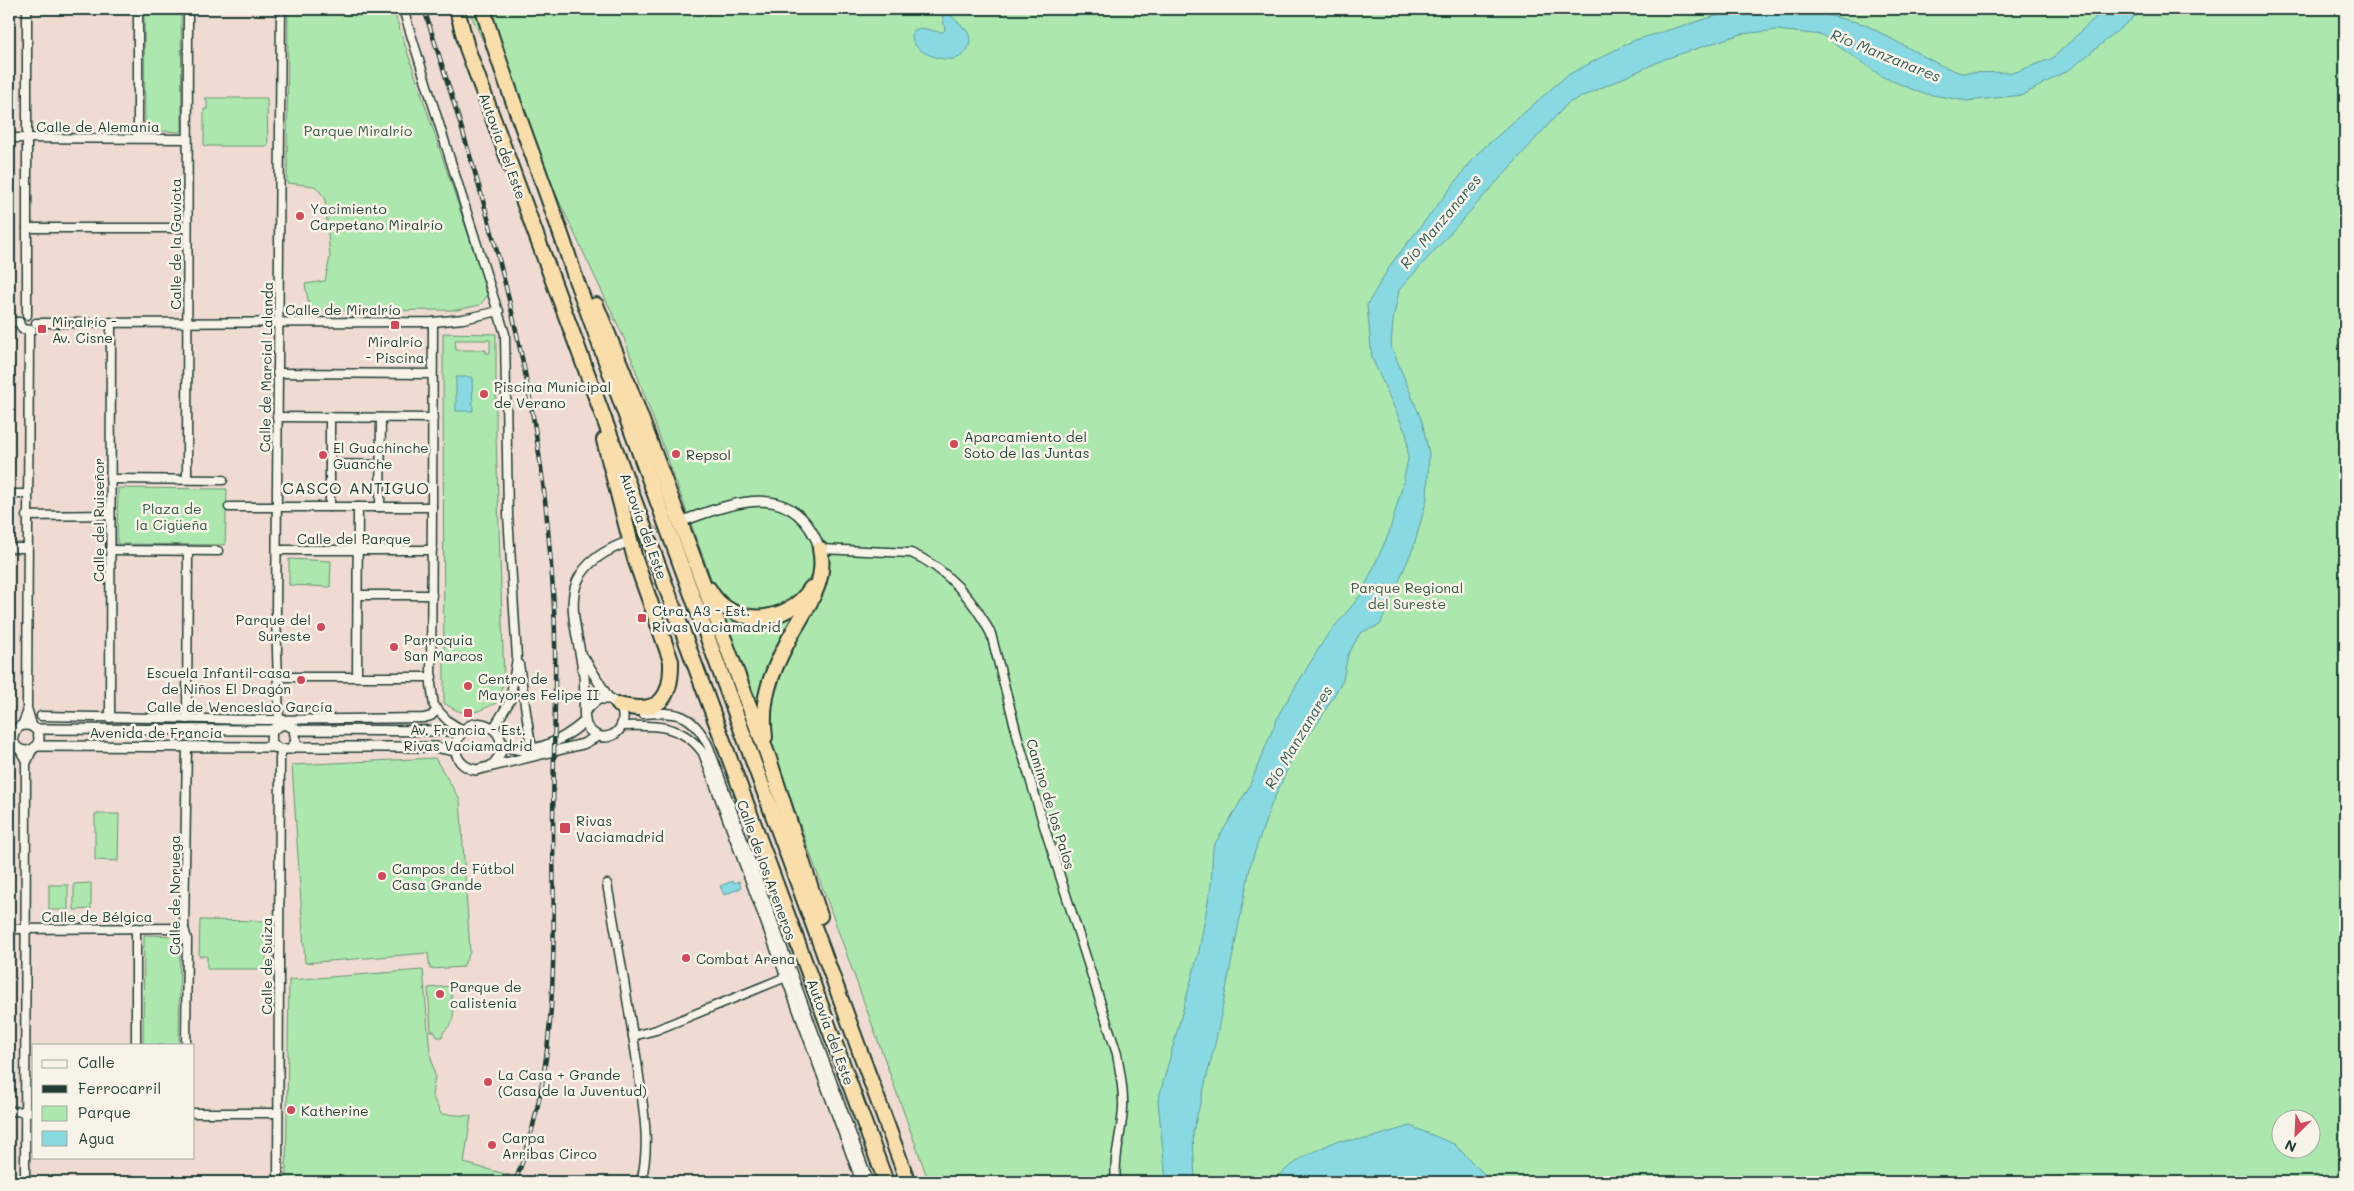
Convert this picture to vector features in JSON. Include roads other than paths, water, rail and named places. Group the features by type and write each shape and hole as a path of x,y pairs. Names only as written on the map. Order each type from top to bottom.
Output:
{"highway":[{"name":"Autovía del Este","path":"456,9 467,48 886,1182"},
{"name":"Autovía del Este","path":"483,9 520,120 559,222 576,276 908,1182"},
{"path":"559,222 569,238 629,386 768,756 824,929 824,951"},
{"path":"598,405 599,426 635,559 671,661 671,673 666,693 656,705 641,710 617,705"},
{"path":"698,569 711,593 736,614 753,618 772,617 787,611 805,597 815,582 820,549"},
{"path":"768,756 762,716 770,678 788,640 814,596 823,563 820,549"}],"street":[{"path":"27,9 27,315"},
{"path":"138,9 138,138"},
{"name":"Calle de la Gaviota","path":"187,480 188,9"},
{"name":"Calle de Marcial Lalanda","path":"277,725 280,676 276,672 280,9"},
{"path":"404,9 505,334 508,515 517,658 530,740 534,748"},
{"name":"Calle de Alemania","path":"9,138 188,139"},
{"path":"26,228 187,228"},
{"name":"Calle de Miralrío","path":"36,322 433,322 463,319 499,311"},
{"path":"27,315 33,317 36,322 34,328 29,331 22,329 20,322 22,317 27,315"},
{"path":"9,322 20,322"},
{"name":"Calle del Ruiseñor","path":"110,718 111,322"},
{"path":"433,322 432,677 434,706 462,731"},
{"path":"25,1182 30,1112 26,928 26,761 40,740 27,713 26,494 29,331"},
{"path":"277,373 432,374"},
{"path":"277,417 433,418"},
{"path":"330,417 330,507"},
{"path":"380,507 381,418"},
{"path":"330,464 381,465"},
{"path":"110,479 223,480"},
{"path":"9,494 26,494"},
{"path":"688,519 744,501 768,502 792,511 806,522 820,549"},
{"path":"228,507 432,507"},
{"path":"357,676 358,507"},
{"path":"26,516 110,515"},
{"path":"598,736 588,730 585,721 586,710 580,651 573,614 575,586 582,571 594,558 622,544"},
{"path":"9,548 27,548"},
{"name":"Camino de los Palos","path":"820,549 911,553 920,556 946,577 984,619 991,634 1019,742 1045,829 1117,1054 1122,1080 1123,1109 1116,1160 1116,1182"},
{"path":"110,550 218,551"},
{"name":"Calle del Parque","path":"277,550 432,550"},
{"path":"187,719 188,551"},
{"path":"358,595 432,595"},
{"path":"580,651 600,686 617,705 622,726 618,732 611,736 598,736 583,744 481,770 468,768 461,762 456,751 456,740 462,731 475,724 483,724 493,729 501,742 514,749 534,748 564,737 585,721"},
{"path":"493,729 510,701 517,658"},
{"path":"280,676 432,677"},
{"path":"586,710 596,700 617,705"},
{"name":"Calle de los Areneros","path":"617,705 639,714 670,712 689,721 700,729 712,755 869,1182"},
{"name":"Calle de Wenceslao García","path":"41,716 187,719 277,725 428,718 437,710"},
{"path":"26,761 15,747 13,735 15,728 27,713"},
{"name":"Avenida de Francia","path":"34,727 288,724 294,730 462,731"},
{"name":"Calle de los Areneros","path":"622,726 652,724 679,731 689,737 703,753 861,1182"},
{"path":"277,725 271,742 278,749"},
{"path":"15,728 34,727"},
{"path":"293,747 297,735 294,730"},
{"path":"491,766 500,755 501,742"},
{"name":"Avenida de Francia","path":"35,748 187,746 278,749 293,747 435,747 456,751"},
{"name":"Calle de Noruega","path":"186,1044 187,939 184,928 187,746"},
{"path":"15,747 35,748"},
{"name":"Calle de Suiza","path":"278,749 280,758 278,853 278,1182"},
{"path":"607,884 633,1036 646,1131 646,1161 641,1182"},
{"path":"136,928 136,1044"},
{"name":"Calle de Bélgica","path":"9,929 184,928"},
{"path":"633,1036 656,1030 786,977"},
{"path":"9,1112 30,1112"},
{"path":"195,1113 278,1113"}],"water":[{"name":"Río Manzanares","path":"1739,9 1805,10 1864,24 1940,65 1961,73 2016,72 2053,58 2104,9 2144,9 2072,68 2023,95 1967,101 1921,93 1883,77 1822,35 1777,30 1741,34 1665,59 1568,103 1399,290 1393,321 1391,346 1422,421 1429,454 1427,499 1414,546 1380,625 1360,633 1348,655 1343,680 1319,721 1291,761 1270,808 1251,863 1216,1040 1193,1132 1195,1182 1166,1182 1158,1101 1199,951 1211,885 1213,847 1248,789 1280,712 1326,637 1361,595 1389,533 1402,487 1408,459 1407,436 1372,358 1367,305 1391,264 1479,152 1566,76 1632,41"},
{"path":"946,12 967,31 970,41 964,54 954,59 940,58 925,53 914,44 912,38 913,31 920,28 943,32 945,30 942,13"},
{"path":"456,377 472,377 473,411 456,411"},
{"path":"733,881 734,883 739,881 741,888 724,895 720,886"},
{"path":"1410,1126 1454,1144 1484,1174 1485,1182 1323,1180 1316,1182 1269,1182 1303,1157 1336,1141 1367,1139"}],"tunnel":[{"path":"627,541 672,525"}],"railway":[{"path":"424,9 481,194 513,319 538,445 552,575 555,665 554,922 551,1010 540,1097 529,1140 515,1182"}],"place":[{"name":"Yacimiento Carpetano Miralrío","path":"300,216"},
{"name":"Miralrío - Piscina","path":"395,325"},
{"name":"Miralrío - Av. Cisne","path":"42,329"},
{"name":"Piscina Municipal de Verano","path":"484,394"},
{"name":"Aparcamiento del Soto de las Juntas","path":"954,444"},
{"name":"Repsol","path":"676,454"},
{"name":"El Guachinche Guanche","path":"323,455"},
{"name":"Ctra. A3 - Est. Rivas Vaciamadrid","path":"642,618"},
{"name":"Parque del Sureste","path":"321,627"},
{"name":"Parroquia San Marcos","path":"394,647"},
{"name":"Escuela Infantil-casa de Niños El Dragón","path":"301,680"},
{"name":"Centro de Mayores Felipe II","path":"468,686"},
{"name":"Av. Francia - Est. Rivas Vaciamadrid","path":"468,713"},
{"name":"Rivas Vaciamadrid","path":"565,828"},
{"name":"Campos de Fútbol Casa Grande","path":"382,876"},
{"name":"Combat Arena","path":"686,958"},
{"name":"Parque de calistenia","path":"440,994"},
{"name":"La Casa + Grande (Casa de la Juventud)","path":"488,1082"},
{"name":"Katherine","path":"291,1110"},
{"name":"Carpa Arribas Circo","path":"492,1145"}],"district":[{"name":"CASCO ANTIGUO","path":"356,487"}],"park label":[{"name":"Parque Miralrío","path":"358,130"},
{"name":"Plaza de la Cigüeña","path":"172,516"},
{"name":"Parque Regional del Sureste","path":"1407,596"}]}
